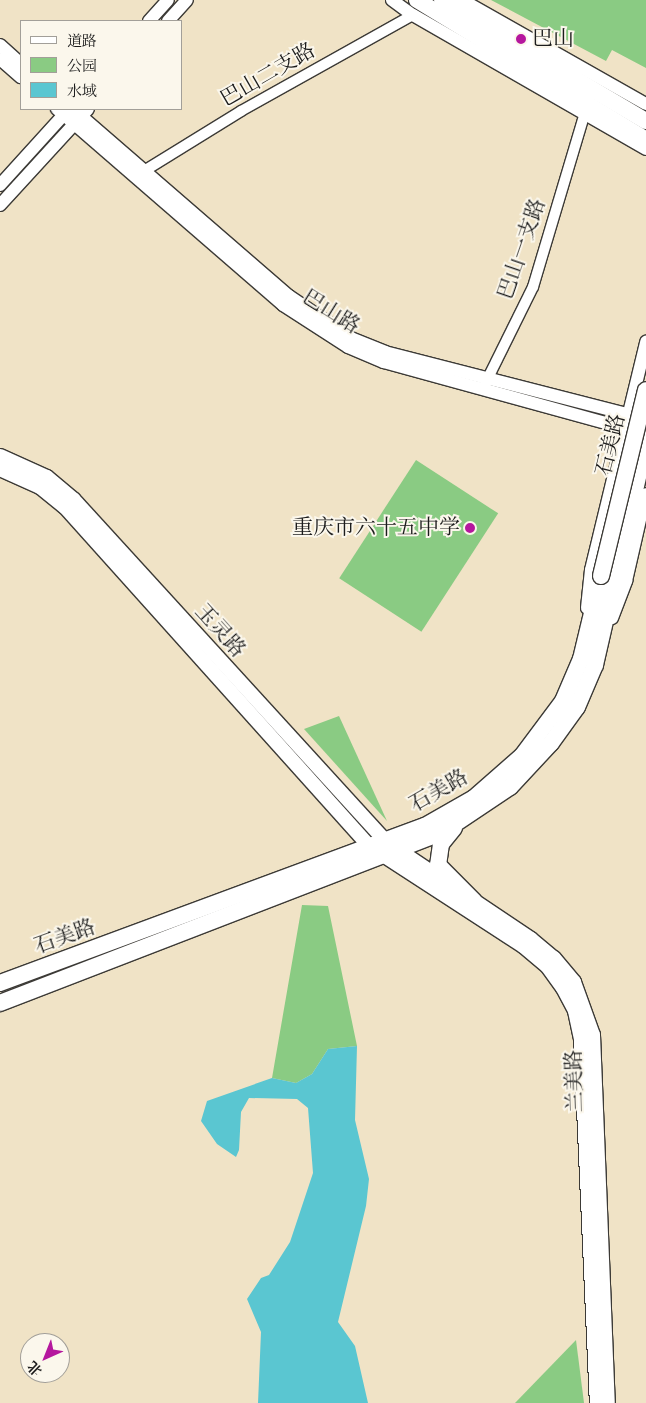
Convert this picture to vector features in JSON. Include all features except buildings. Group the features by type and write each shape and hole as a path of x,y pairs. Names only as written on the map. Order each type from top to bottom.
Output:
{"main road":[{"path":"442,0 646,121"},
{"path":"415,8 646,140"},
{"name":"石美路","path":"0,983 383,848 460,823 510,787 533,765 576,707 608,577 646,390"},
{"name":"石美路","path":"608,577 646,443"},
{"name":"玉灵路","path":"0,456 46,477 263,719 383,848"},
{"name":"玉灵路","path":"0,469 40,487 69,503"},
{"name":"石美路","path":"0,1003 383,848 450,813 499,777 540,735 588,662"},
{"path":"460,823 441,844 438,865 474,901"},
{"name":"兰美路","path":"383,848 474,901 554,958 574,982 593,1035 608,1403"},
{"name":"兰美路","path":"383,848 515,941 547,966 575,1011 581,1039 597,1403"}],"street":[{"path":"150,20 168,0"},
{"path":"169,20 187,0"},
{"path":"392,0 415,8 584,116 646,149"},
{"path":"462,0 645,103"},
{"name":"巴山二支路","path":"144,171 415,8"},
{"path":"0,45 20,63"},
{"path":"0,59 20,76"},
{"path":"0,186 72,113"},
{"path":"0,205 72,113"},
{"name":"巴山路","path":"72,113 144,171 320,320 385,352 625,429 646,434"},
{"name":"巴山路","path":"72,113 283,305 315,328 384,362 646,419"},
{"name":"巴山一支路","path":"485,384 532,288 584,116"},
{"path":"588,662 591,570 646,342"},
{"path":"588,662 626,581 646,494"}],"green space":[{"path":"491,0 646,0 646,68 612,50 606,61"},
{"path":"416,460 498,513 421,632 339,578"},
{"path":"339,716 387,821 304,729"},
{"path":"302,905 328,906 357,1046 328,1049 312,1074 296,1083 272,1078"},
{"path":"576,1340 584,1403 515,1403"}],"water":[{"path":"357,1046 355,1120 369,1179 366,1206 338,1322 355,1346 368,1403 258,1403 261,1332 247,1299 261,1278 269,1275 290,1242 313,1173 308,1108 297,1099 249,1098 241,1112 239,1150 236,1157 217,1144 201,1121 207,1101 272,1078 296,1083 312,1074 328,1049"}],"place":[{"name":"巴山","path":"521,39"},
{"name":"重庆市六十五中学","path":"470,528"}]}
